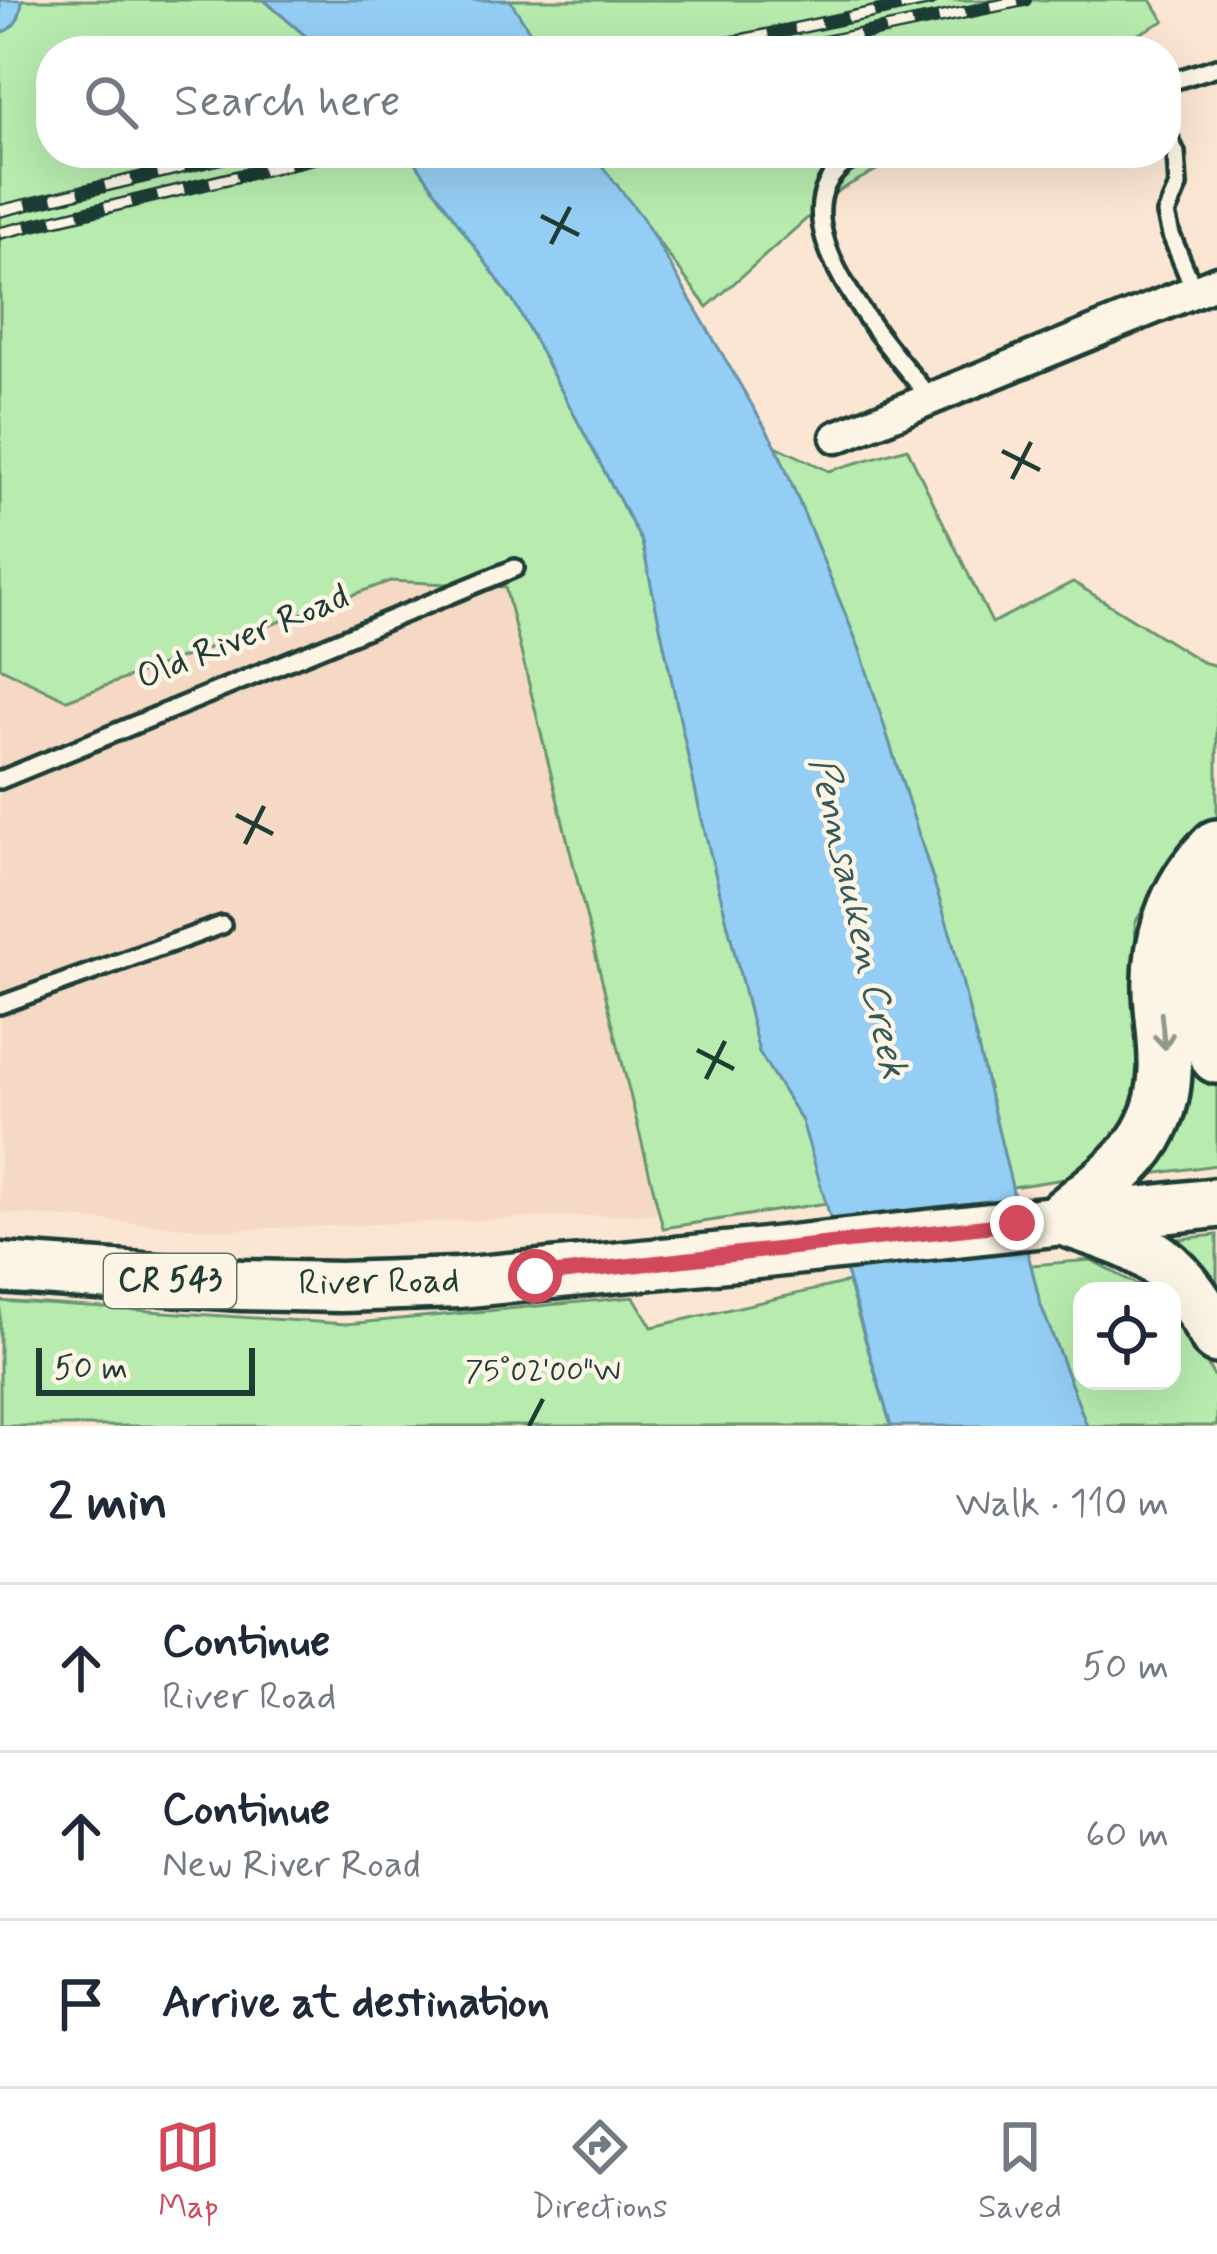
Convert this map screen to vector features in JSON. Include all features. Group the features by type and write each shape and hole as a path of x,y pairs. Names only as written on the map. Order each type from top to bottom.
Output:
{"highway":[{"path":"1217,846 1187,884 1164,937 1159,981 1165,1082 1151,1130 1131,1156 1060,1218 1120,1239 1158,1260 1190,1293 1217,1336"},
{"path":"1217,901 1202,932 1194,980 1200,1018 1217,1057"}],"main road":[{"name":"CR 543","path":"1060,1218 1217,1203"},
{"name":"River Road","path":"0,1268 199,1283 341,1287 493,1280 1060,1218"}],"street":[{"path":"837,437 1206,286"}],"lane":[{"path":"1181,78 1217,67"},
{"path":"841,168 823,195 819,218 824,244 855,302 931,398"},
{"path":"1177,168 1178,186 1166,214 1171,235 1206,286"},
{"name":"Old River Road","path":"0,780 515,568"},
{"path":"0,1005 222,925"}],"shaded area":[{"path":"391,581 505,587 660,1213 226,1230 0,1213 0,667 67,700"}],"green space":[{"path":"22,0 264,0 306,36 36,36 36,168 420,168 517,307 642,542 699,807 759,1052 802,1121 827,1203 663,1228 505,587 390,581 67,700 0,667 0,34 17,21"},
{"path":"510,0 1151,0 1164,21 1134,36 533,36"},
{"path":"603,168 880,168 838,191 707,307"},
{"path":"776,446 829,471 907,448 992,623 1073,582 1202,662 1217,666 1217,820 1173,857 1135,923 1142,1087 1122,1137 1084,1176 1012,1187 951,936 860,650"},
{"path":"1182,1028 1217,1080 1217,1165 1137,1176"},
{"path":"1217,1235 1217,1299 1178,1239"},
{"path":"1091,1260 1132,1282 1073,1282 1073,1389 1040,1303 1031,1265"},
{"path":"848,1282 891,1426 0,1426 0,1301 346,1324 634,1297 652,1327"},
{"path":"1181,1322 1217,1381 1217,1426 1087,1426 1073,1390 1181,1390"}],"water":[{"path":"0,0 22,0 17,21 0,34"},
{"path":"264,0 510,0 533,36 306,36"},
{"name":"Pennsauken Creek","path":"420,168 604,168 642,217 776,446 860,650 951,936 1040,1303 1087,1426 891,1426 802,1121 759,1052 699,807 642,542 517,307"}],"railway":[{"path":"760,36 931,0"},
{"path":"852,36 1025,0"},
{"path":"0,211 180,168"},
{"path":"0,233 272,168"}],"route":[{"path":"535,1276 1017,1223"}]}
